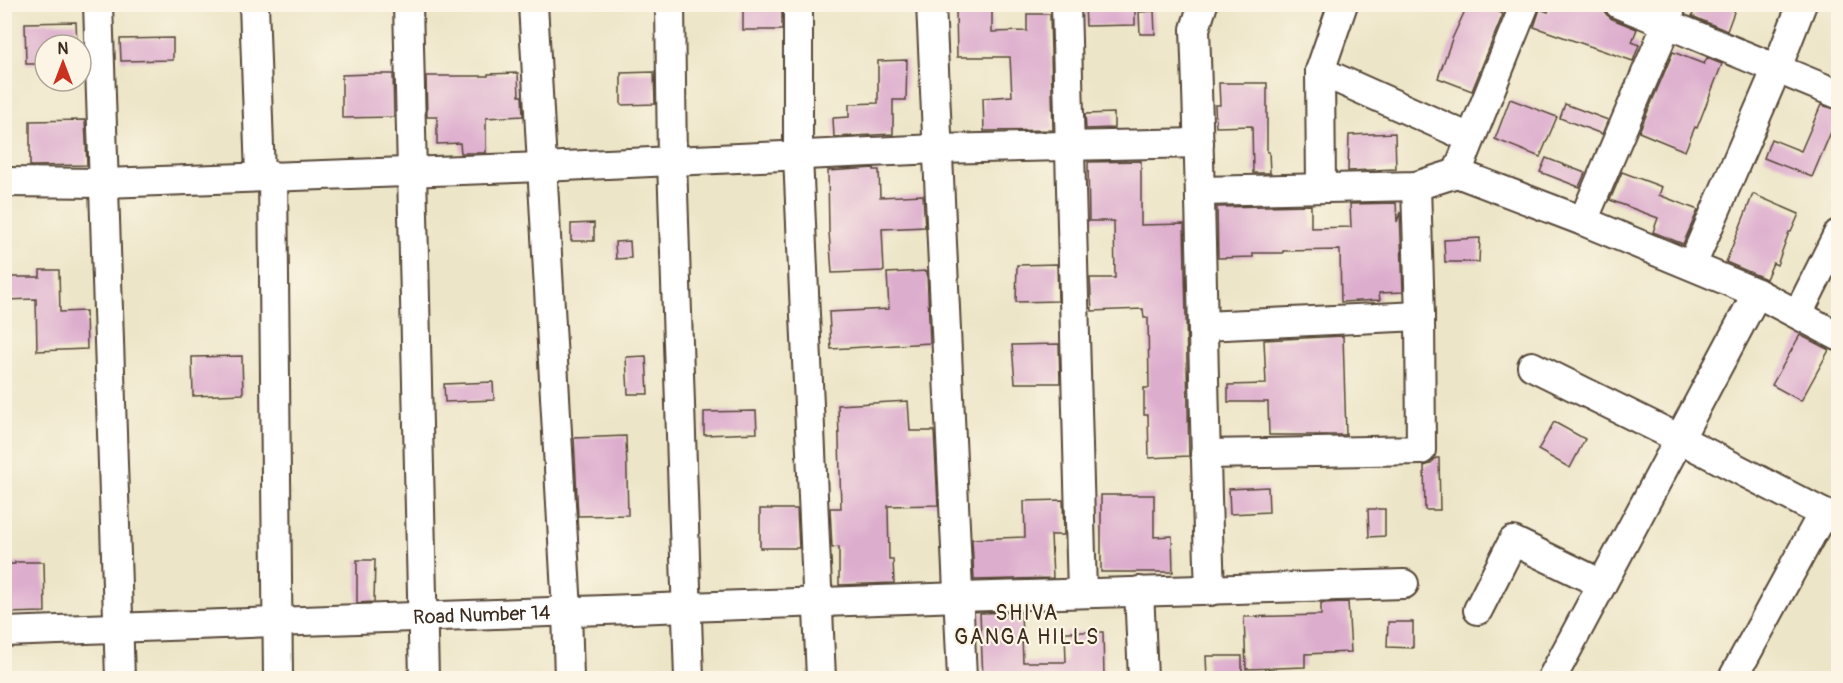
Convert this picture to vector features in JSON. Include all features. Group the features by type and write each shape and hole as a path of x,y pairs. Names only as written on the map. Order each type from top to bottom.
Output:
{"street":[{"path":"98,4 120,678"},
{"path":"254,4 266,176 278,678"},
{"path":"408,4 424,678"},
{"path":"533,4 569,678"},
{"path":"670,4 672,161 688,678"},
{"path":"798,4 798,156 821,678"},
{"path":"931,4 962,678"},
{"path":"1066,4 1082,592"},
{"path":"1203,4 1195,29 1210,591"},
{"path":"1321,187 1320,71 1343,4"},
{"path":"1457,173 1525,4"},
{"path":"1618,4 1669,14 1778,68 1839,94"},
{"path":"1692,266 1778,68 1802,4"},
{"path":"1583,221 1669,14"},
{"path":"1320,71 1470,138"},
{"path":"4,182 105,183 542,167 937,149 1199,143"},
{"path":"1201,191 1416,186 1457,173 1583,221 1757,293 1839,336"},
{"path":"1205,454 1421,450 1416,186"},
{"path":"1798,314 1839,234"},
{"path":"1552,678 1757,293"},
{"path":"1203,326 1420,316"},
{"path":"1532,366 1831,517 1733,678"},
{"path":"1479,610 1513,542 1602,584"},
{"name":"Road Number 14","path":"4,632 1082,592 1210,591 1404,584"},
{"path":"1139,591 1143,678"}],"building":[{"path":"743,4 782,4 782,30 743,30"},
{"path":"959,4 992,4 992,32 1027,31 1027,14 1050,14 1053,130 984,131 983,98 1012,96 1010,57 957,57 956,9 959,9"},
{"path":"1085,4 1116,4 1116,10 1135,9 1135,25 1086,26"},
{"path":"1468,4 1481,4 1503,14 1472,91 1438,78"},
{"path":"1551,4 1603,4 1606,14 1612,19 1637,29 1632,42 1639,45 1633,61 1534,27 1540,9 1548,12"},
{"path":"1697,4 1737,4 1727,31 1692,16"},
{"path":"1154,11 1155,34 1140,34 1139,12"},
{"path":"76,22 76,33 33,33 33,64 26,64 25,23"},
{"path":"173,38 173,60 121,61 120,39"},
{"path":"1673,52 1704,64 1707,58 1722,64 1697,128 1695,127 1685,151 1639,132"},
{"path":"907,60 906,100 893,100 893,134 834,137 833,118 849,117 849,104 878,103 878,61"},
{"path":"654,72 655,104 621,105 621,73"},
{"path":"518,73 523,116 486,118 486,153 461,153 460,143 437,144 437,117 427,117 426,76 488,76 488,74"},
{"path":"393,74 394,117 342,118 342,75"},
{"path":"1219,83 1267,83 1267,152 1269,152 1270,173 1253,173 1252,126 1216,127 1215,105 1220,105"},
{"path":"1510,99 1557,117 1540,157 1495,139"},
{"path":"1565,104 1608,120 1602,134 1560,118"},
{"path":"1821,105 1839,110 1839,113 1812,177 1764,158 1771,139 1801,151"},
{"path":"1114,113 1114,128 1086,129 1085,114"},
{"path":"85,120 87,165 30,166 30,121"},
{"path":"1395,133 1396,169 1348,171 1349,135"},
{"path":"1546,158 1585,173 1579,187 1540,172"},
{"path":"1141,161 1141,225 1184,224 1189,456 1149,458 1148,415 1144,415 1144,388 1149,388 1148,318 1144,318 1143,309 1092,311 1090,278 1115,278 1114,221 1089,221 1088,162"},
{"path":"874,168 874,170 879,170 880,197 923,195 925,227 882,229 884,271 832,273 828,171"},
{"path":"1622,172 1662,187 1659,195 1698,210 1683,244 1653,232 1658,218 1610,200"},
{"path":"1753,194 1799,214 1789,232 1777,265 1773,263 1766,279 1726,262"},
{"path":"1396,203 1397,222 1400,212 1403,292 1379,293 1380,300 1341,302 1340,250 1283,251 1283,253 1253,253 1253,257 1218,258 1217,207 1311,205 1311,228 1351,227 1350,204"},
{"path":"594,223 594,241 571,241 571,224"},
{"path":"1480,238 1479,262 1445,262 1444,240"},
{"path":"630,241 631,258 616,259 615,242"},
{"path":"1057,264 1058,301 1016,302 1017,265"},
{"path":"40,270 59,270 60,312 86,311 87,349 37,351 36,299 4,300 4,277 40,277"},
{"path":"927,271 930,343 831,349 829,312 889,309 887,273"},
{"path":"1800,335 1829,350 1801,401 1772,385"},
{"path":"1343,336 1346,435 1269,435 1268,402 1228,402 1228,385 1266,384 1264,340"},
{"path":"1059,344 1060,383 1015,383 1012,345"},
{"path":"242,356 243,394 193,396 192,357"},
{"path":"646,356 648,394 628,394 626,357"},
{"path":"493,382 494,400 445,402 444,384"},
{"path":"908,401 910,431 934,431 938,505 888,506 889,559 893,559 894,583 839,585 839,547 832,548 830,508 841,508 838,405"},
{"path":"756,411 757,433 704,435 704,412"},
{"path":"1554,422 1585,439 1570,468 1538,450"},
{"path":"626,436 628,515 578,516 574,438"},
{"path":"1439,458 1440,510 1425,510 1424,466"},
{"path":"1268,487 1269,512 1230,514 1229,489"},
{"path":"1101,495 1154,495 1154,537 1172,536 1173,572 1101,572"},
{"path":"1063,500 1064,535 1051,535 1053,578 974,580 972,539 1025,537 1024,501"},
{"path":"760,509 797,509 799,548 760,548"},
{"path":"1368,509 1385,509 1385,536 1369,537"},
{"path":"357,560 375,560 374,602 357,603"},
{"path":"15,562 44,562 45,612 4,613 4,564 15,564"},
{"path":"1348,602 1351,652 1305,654 1305,667 1246,669 1244,617 1321,615 1321,603"},
{"path":"1021,612 1023,662 1066,662 1065,632 1103,632 1104,678 983,678 980,613"},
{"path":"1388,622 1413,622 1413,648 1387,647"},
{"path":"1206,656 1242,656 1242,678 1207,678"}],"district":[{"name":"SHIVA GANGA HILLS","path":"1027,625"}]}
